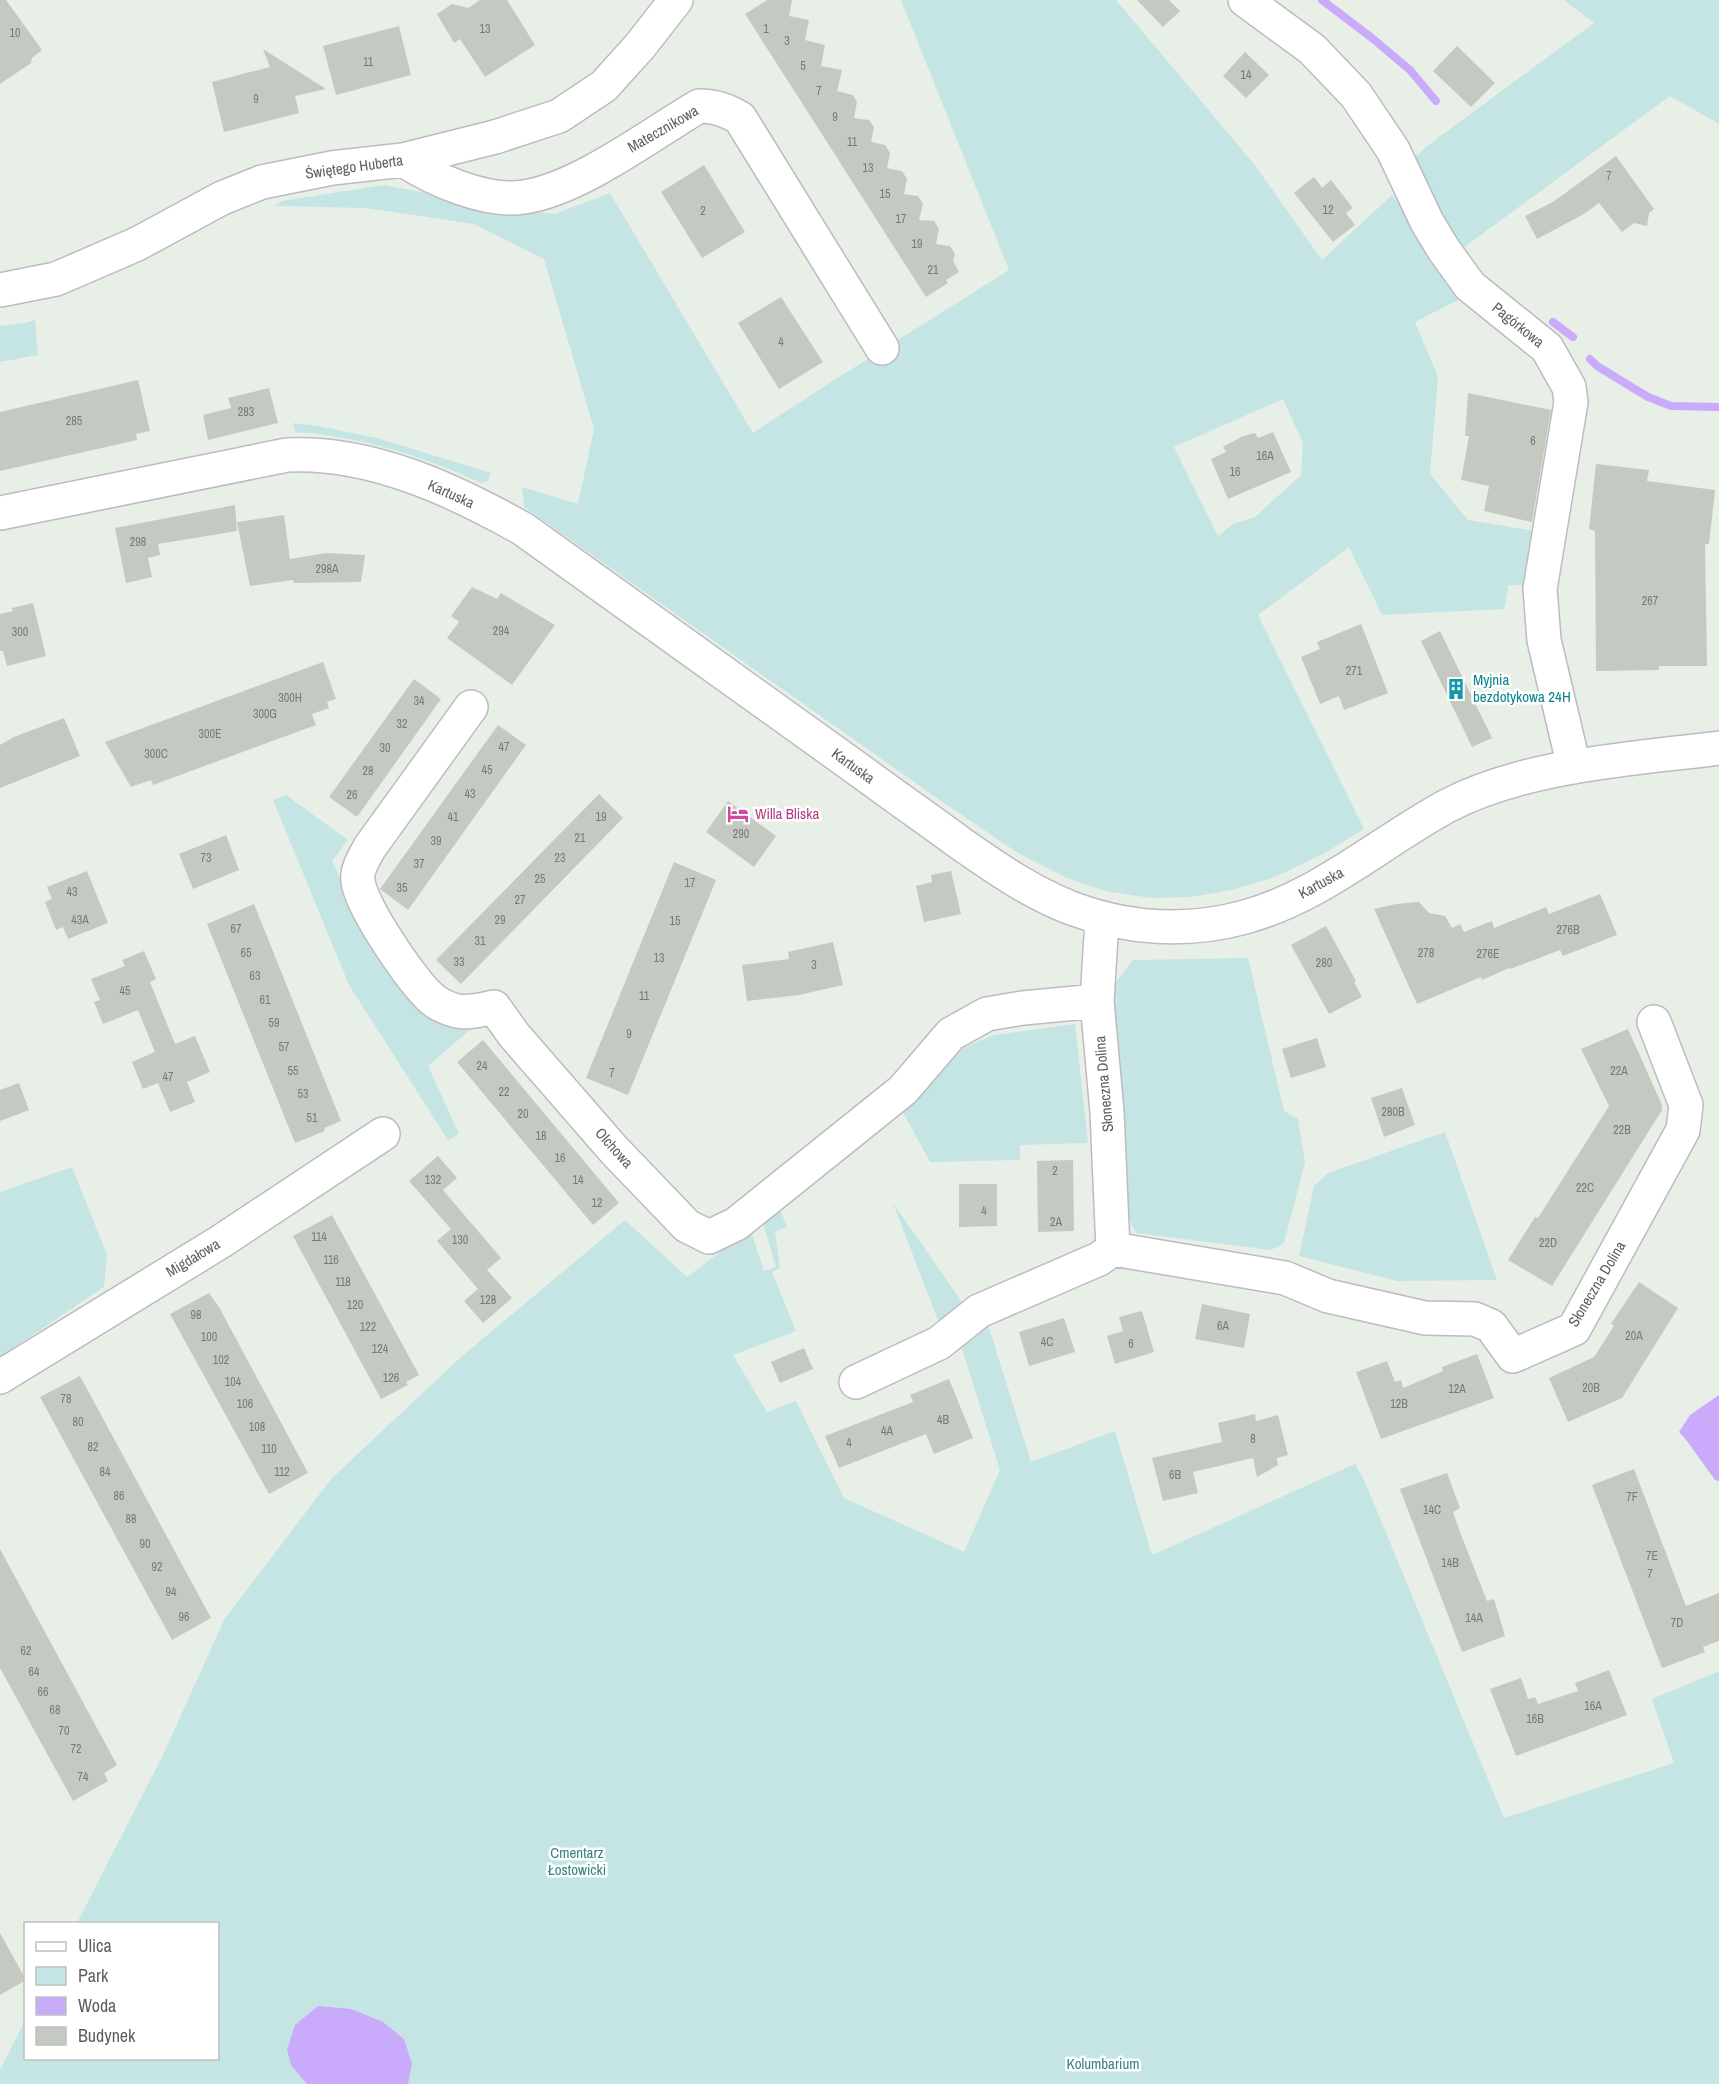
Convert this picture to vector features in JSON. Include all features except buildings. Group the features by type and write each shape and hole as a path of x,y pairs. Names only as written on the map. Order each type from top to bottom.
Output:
{"street":[{"name":"Świętego Huberta","path":"0,290 56,279 137,244 222,198 262,182 332,168 403,160 495,137 559,116 604,86 640,46 676,0"},
{"name":"Pagórkowa","path":"1245,0 1312,49 1356,95 1393,150 1427,222 1470,286 1547,348 1569,387 1571,402 1540,589 1545,639 1574,767"},
{"name":"Matecznikowa","path":"403,160 423,173 448,184 500,197 523,197 556,190 699,106 726,110 740,118 882,348"},
{"name":"Kartuska","path":"0,513 287,455 332,456 381,467 417,479 469,500 523,529 1002,872 1048,899 1102,919 1135,926 1171,928 1206,925 1245,917 1282,904 1319,886 1446,806 1502,784 1574,767 1719,748"},
{"name":"Olchowa","path":"471,707 370,847 361,863 357,880 375,923 400,960 432,999 445,1007 458,1011 475,1011 494,1007 514,1035 614,1150 687,1226 709,1237 736,1224 903,1090 951,1034 987,1014 1097,1001"},
{"name":"Słoneczna Dolina","path":"1102,919 1097,1001 1107,1112 1113,1249 1285,1278 1328,1296 1425,1318 1475,1319 1491,1326 1514,1356 1574,1329 1683,1130 1686,1106 1654,1022"},
{"name":"Migdałowa","path":"0,1377 220,1242 383,1134"},
{"path":"856,1382 939,1343 979,1311 1099,1259 1113,1249"}],"green space":[{"path":"901,0 1116,0 1254,164 1322,260 1392,195 1468,295 1415,322 1438,377 1430,474 1468,520 1535,531 1528,585 1509,585 1504,609 1382,615 1349,547 1258,615 1364,829 1325,853 1275,877 1231,890 1191,897 1151,898 1105,891 1067,878 1018,853 524,507 522,487 578,504 594,429 544,259 474,224 366,208 274,206 282,201 384,185 528,212 555,214 610,193 753,433 1009,270","holes":["1283,399 1303,443 1301,475 1255,517 1233,524 1218,536 1174,447"]},
{"path":"1564,0 1719,0 1719,124 1670,96 1463,248 1403,167 1435,140 1594,23"},
{"path":"35,320 38,355 0,362 0,326"},
{"path":"293,423 377,438 491,473 488,481 481,483 436,464 390,449 343,438 295,432"},
{"path":"286,795 348,840 332,861 373,948 445,1021 472,1028 428,1066 459,1134 448,1140 349,985 273,800"},
{"path":"1248,958 1284,1111 1298,1119 1305,1162 1284,1243 1271,1250 1136,1233 1125,1213 1112,987 1133,960"},
{"path":"1075,1024 1088,1143 1020,1145 1020,1160 930,1162 903,1112 963,1048 994,1035"},
{"path":"1445,1132 1497,1280 1397,1281 1299,1256 1314,1186 1328,1173"},
{"path":"72,1167 107,1255 104,1287 0,1357 0,1192"},
{"path":"893,1203 962,1302 939,1323"},
{"path":"779,1207 787,1227 775,1232 780,1268 772,1272 796,1331 733,1355 767,1412 796,1401 844,1498 964,1552 1000,1470 958,1336 986,1318 1031,1462 1115,1431 1152,1555 1355,1464 1365,1482 1504,1818 1674,1763 1652,1699 1719,1671 1719,2084 0,2084 0,2070 24,2023 24,2060 219,2060 219,1922 78,1922 163,1755 224,1620 331,1479 461,1357 625,1220 687,1277 747,1232 752,1234 764,1271 776,1267 762,1220"}],"water":[{"path":"1719,1395 1719,1481 1715,1480 1679,1432 1690,1415"},
{"path":"318,2006 351,2009 383,2022 404,2039 412,2064 408,2084 307,2084 291,2065 287,2050 295,2025"}],"waterway":[{"path":"1322,0 1410,70 1436,101"},
{"path":"1553,322 1573,337"},
{"path":"1590,359 1597,366 1648,397 1671,406 1719,407"}],"place":[{"name":"Myjnia bezdotykowa 24H","path":"1456,689"},
{"name":"Willa Bliska","path":"738,814"}],"park label":[{"name":"Cmentarz Łostowicki","path":"577,1862"},
{"name":"Kolumbarium","path":"1103,2064"}]}
